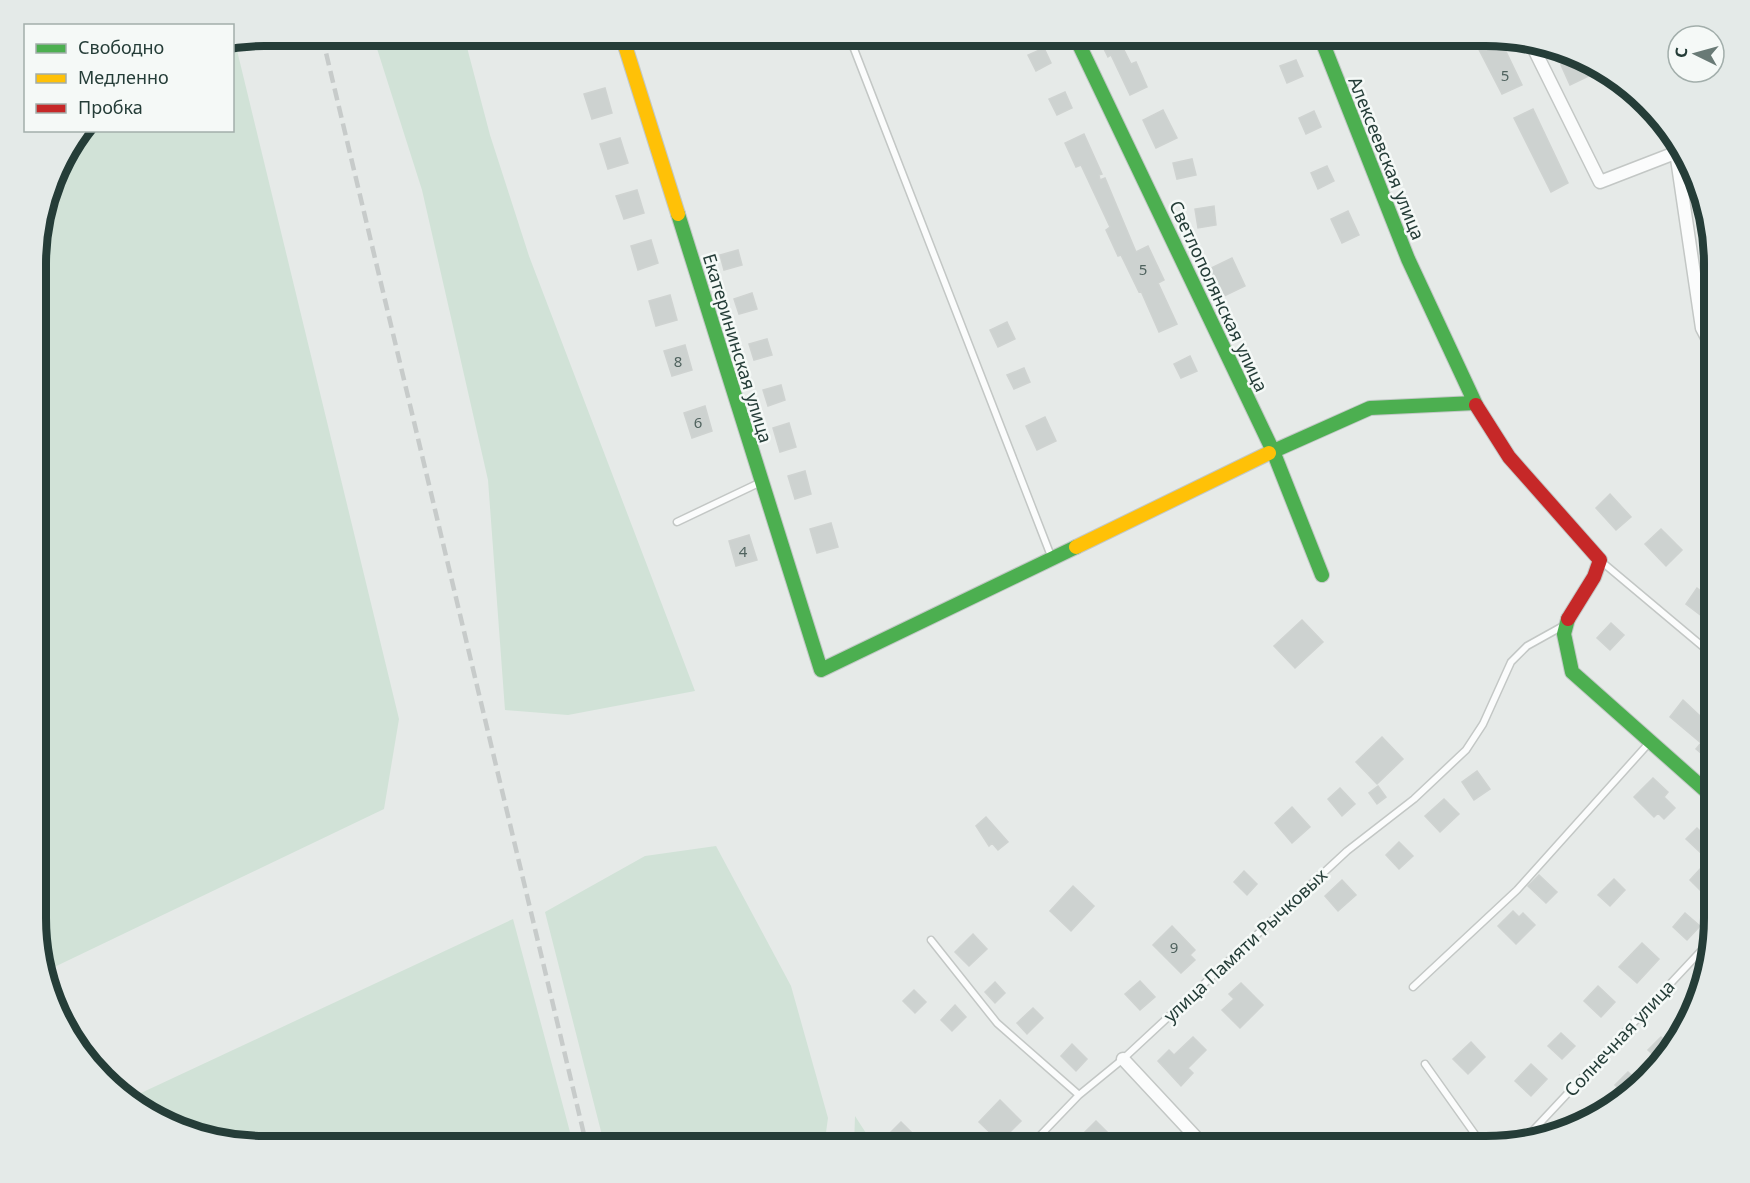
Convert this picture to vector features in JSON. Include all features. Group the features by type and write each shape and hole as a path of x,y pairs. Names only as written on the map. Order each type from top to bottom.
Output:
{"street":[{"name":"Екатерининская улица","path":"625,46 821,670 1053,559"},
{"name":"Светлополянская улица","path":"1080,46 1273,451 1322,575"},
{"name":"Алексеевская улица","path":"1324,46 1408,259 1475,403 1509,457 1599,560"},
{"path":"1536,53 1600,182 1671,151"},
{"path":"1677,161 1704,332"},
{"path":"1053,559 1273,451 1370,408 1475,403"},
{"path":"1599,560 1594,580 1575,603 1563,625 1565,652 1572,672 1704,789"},
{"path":"1123,1059 1194,1136"}],"lane":[{"path":"853,46 1053,559"},
{"path":"677,522 762,482"},
{"path":"1599,560 1704,648"},
{"name":"улица Памяти Рычковых","path":"1040,1136 1079,1095 1123,1059 1347,851 1414,799 1466,750 1484,724 1511,662 1527,646 1563,625"},
{"path":"1413,987 1517,890 1650,743"},
{"path":"931,940 997,1023 1079,1095"},
{"name":"Солнечная улица","path":"1533,1131 1701,951"},
{"path":"1425,1064 1476,1136"}],"green space":[{"path":"376,46 467,46 490,135 529,256 695,691 568,715 505,710 488,480 422,190"},
{"path":"234,48 236,48 399,719 384,809 52,968 46,918 46,264 48,236 63,181 83,143 92,132 234,132"},
{"path":"716,846 791,986 828,1118 826,1136 602,1136 545,912 645,856"},
{"path":"513,919 571,1136 236,1135 181,1120 137,1095"},
{"path":"855,1116 868,1136 854,1136"}],"building":[{"path":"1102,46 1122,46 1131,64 1136,62 1147,87 1130,95 1111,55 1108,57"},
{"path":"1477,46 1504,47 1522,85 1502,94"},
{"path":"1044,48 1051,63 1036,71 1028,55"},
{"path":"1296,60 1303,76 1287,83 1280,66"},
{"path":"1567,62 1592,75 1570,85 1561,65"},
{"path":"605,88 612,113 592,119 584,94"},
{"path":"1065,92 1072,108 1057,115 1049,99"},
{"path":"1533,109 1568,183 1551,192 1514,118"},
{"path":"1163,110 1177,138 1156,148 1143,120"},
{"path":"1314,111 1321,127 1306,134 1299,118"},
{"path":"1084,134 1102,174 1099,175 1100,180 1105,178 1136,252 1148,246 1164,280 1158,283 1177,324 1159,332 1141,291 1139,292 1121,255 1118,256 1106,230 1110,227 1081,165 1076,167 1065,143"},
{"path":"620,138 628,163 608,169 600,144"},
{"path":"1192,159 1196,175 1177,179 1173,163"},
{"path":"1327,166 1334,181 1318,189 1311,173"},
{"path":"637,190 644,213 624,219 616,196"},
{"path":"1214,206 1216,225 1198,228 1195,209"},
{"path":"1348,211 1359,235 1342,243 1331,219"},
{"path":"651,240 658,263 638,270 631,246"},
{"path":"738,250 742,265 724,270 720,255"},
{"path":"1232,258 1245,286 1222,297 1209,269"},
{"path":"752,293 757,309 739,314 734,299"},
{"path":"670,295 677,320 656,326 649,301"},
{"path":"1007,322 1015,339 998,347 990,330"},
{"path":"767,339 772,355 754,360 749,344"},
{"path":"685,345 692,370 672,376 664,351"},
{"path":"1190,356 1197,371 1181,378 1174,364"},
{"path":"1024,368 1030,382 1014,389 1007,375"},
{"path":"781,385 785,400 768,406 763,390"},
{"path":"705,406 712,431 692,438 684,413"},
{"path":"1045,417 1056,441 1037,450 1026,426"},
{"path":"789,423 796,447 780,452 773,428"},
{"path":"805,471 811,494 795,499 788,476"},
{"path":"1610,494 1631,517 1616,530 1596,508"},
{"path":"831,523 838,547 817,553 810,529"},
{"path":"1661,529 1682,550 1666,566 1645,544"},
{"path":"749,535 757,560 736,566 729,541"},
{"path":"1697,588 1704,593 1703,617 1686,604"},
{"path":"1302,620 1323,642 1295,668 1274,646"},
{"path":"1611,623 1624,635 1610,650 1597,638"},
{"path":"1683,700 1704,720 1704,756 1696,749 1701,743 1670,717"},
{"path":"1382,737 1403,759 1377,784 1356,762"},
{"path":"1477,771 1490,789 1474,800 1462,782"},
{"path":"1653,778 1668,792 1664,797 1675,808 1664,819 1658,813 1654,817 1634,797"},
{"path":"1378,786 1386,797 1377,804 1369,793"},
{"path":"1340,788 1355,804 1342,816 1328,799"},
{"path":"1444,799 1459,814 1440,832 1425,816"},
{"path":"1292,807 1310,827 1292,843 1275,823"},
{"path":"986,817 1008,842 998,850 992,843 989,846 976,826"},
{"path":"1697,828 1704,835 1704,852 1702,854 1686,839"},
{"path":"1399,842 1413,856 1399,869 1386,855"},
{"path":"1700,869 1704,873 1704,894 1690,880"},
{"path":"1244,871 1257,884 1247,895 1234,882"},
{"path":"1539,875 1557,892 1546,903 1528,886"},
{"path":"1614,879 1625,890 1610,906 1598,895"},
{"path":"1342,880 1356,895 1338,911 1325,896"},
{"path":"1073,886 1094,906 1071,931 1050,911"},
{"path":"1513,911 1519,917 1523,913 1535,925 1516,944 1498,926"},
{"path":"1685,913 1700,926 1687,940 1673,927"},
{"path":"1172,926 1195,950 1190,955 1195,960 1181,973 1153,945"},
{"path":"973,934 987,949 969,966 955,952"},
{"path":"1642,943 1659,959 1637,983 1619,967"},
{"path":"1140,981 1155,997 1140,1010 1125,994"},
{"path":"995,982 1005,993 995,1003 985,992"},
{"path":"1241,983 1263,1005 1240,1028 1222,1010 1234,999 1229,994"},
{"path":"1598,986 1615,1002 1601,1017 1584,1001"},
{"path":"914,990 926,1002 915,1013 903,1001"},
{"path":"955,1005 966,1017 952,1031 941,1020"},
{"path":"1033,1008 1043,1018 1027,1034 1017,1023"},
{"path":"1561,1033 1575,1046 1562,1059 1548,1046"},
{"path":"1193,1037 1206,1050 1188,1068 1193,1073 1181,1086 1158,1061 1169,1050 1174,1055"},
{"path":"1661,1037 1666,1041 1654,1056 1648,1050"},
{"path":"1471,1042 1485,1057 1468,1074 1453,1059"},
{"path":"1072,1044 1087,1059 1076,1071 1061,1056"},
{"path":"1531,1064 1547,1079 1531,1096 1515,1081"},
{"path":"1628,1072 1634,1078 1620,1089 1615,1085"},
{"path":"1000,1100 1021,1121 1006,1136 994,1136 979,1122"},
{"path":"1096,1121 1111,1136 1087,1136 1084,1133"},
{"path":"901,1122 915,1136 887,1136"}],"railway":[{"path":"324,46 584,1136"}],"traffic: fast":[{"path":"1080,46 1273,451 1322,575"},
{"path":"1324,46 1408,259 1476,405"},
{"path":"678,214 821,670 1076,547"},
{"path":"1269,453 1370,408 1475,403"},
{"path":"1568,619 1564,634 1572,672 1704,789"}],"traffic: slow":[{"path":"625,46 678,214"},
{"path":"1076,547 1269,453"}],"traffic: jam":[{"path":"1476,405 1509,457 1600,560 1594,577 1568,619"}]}
